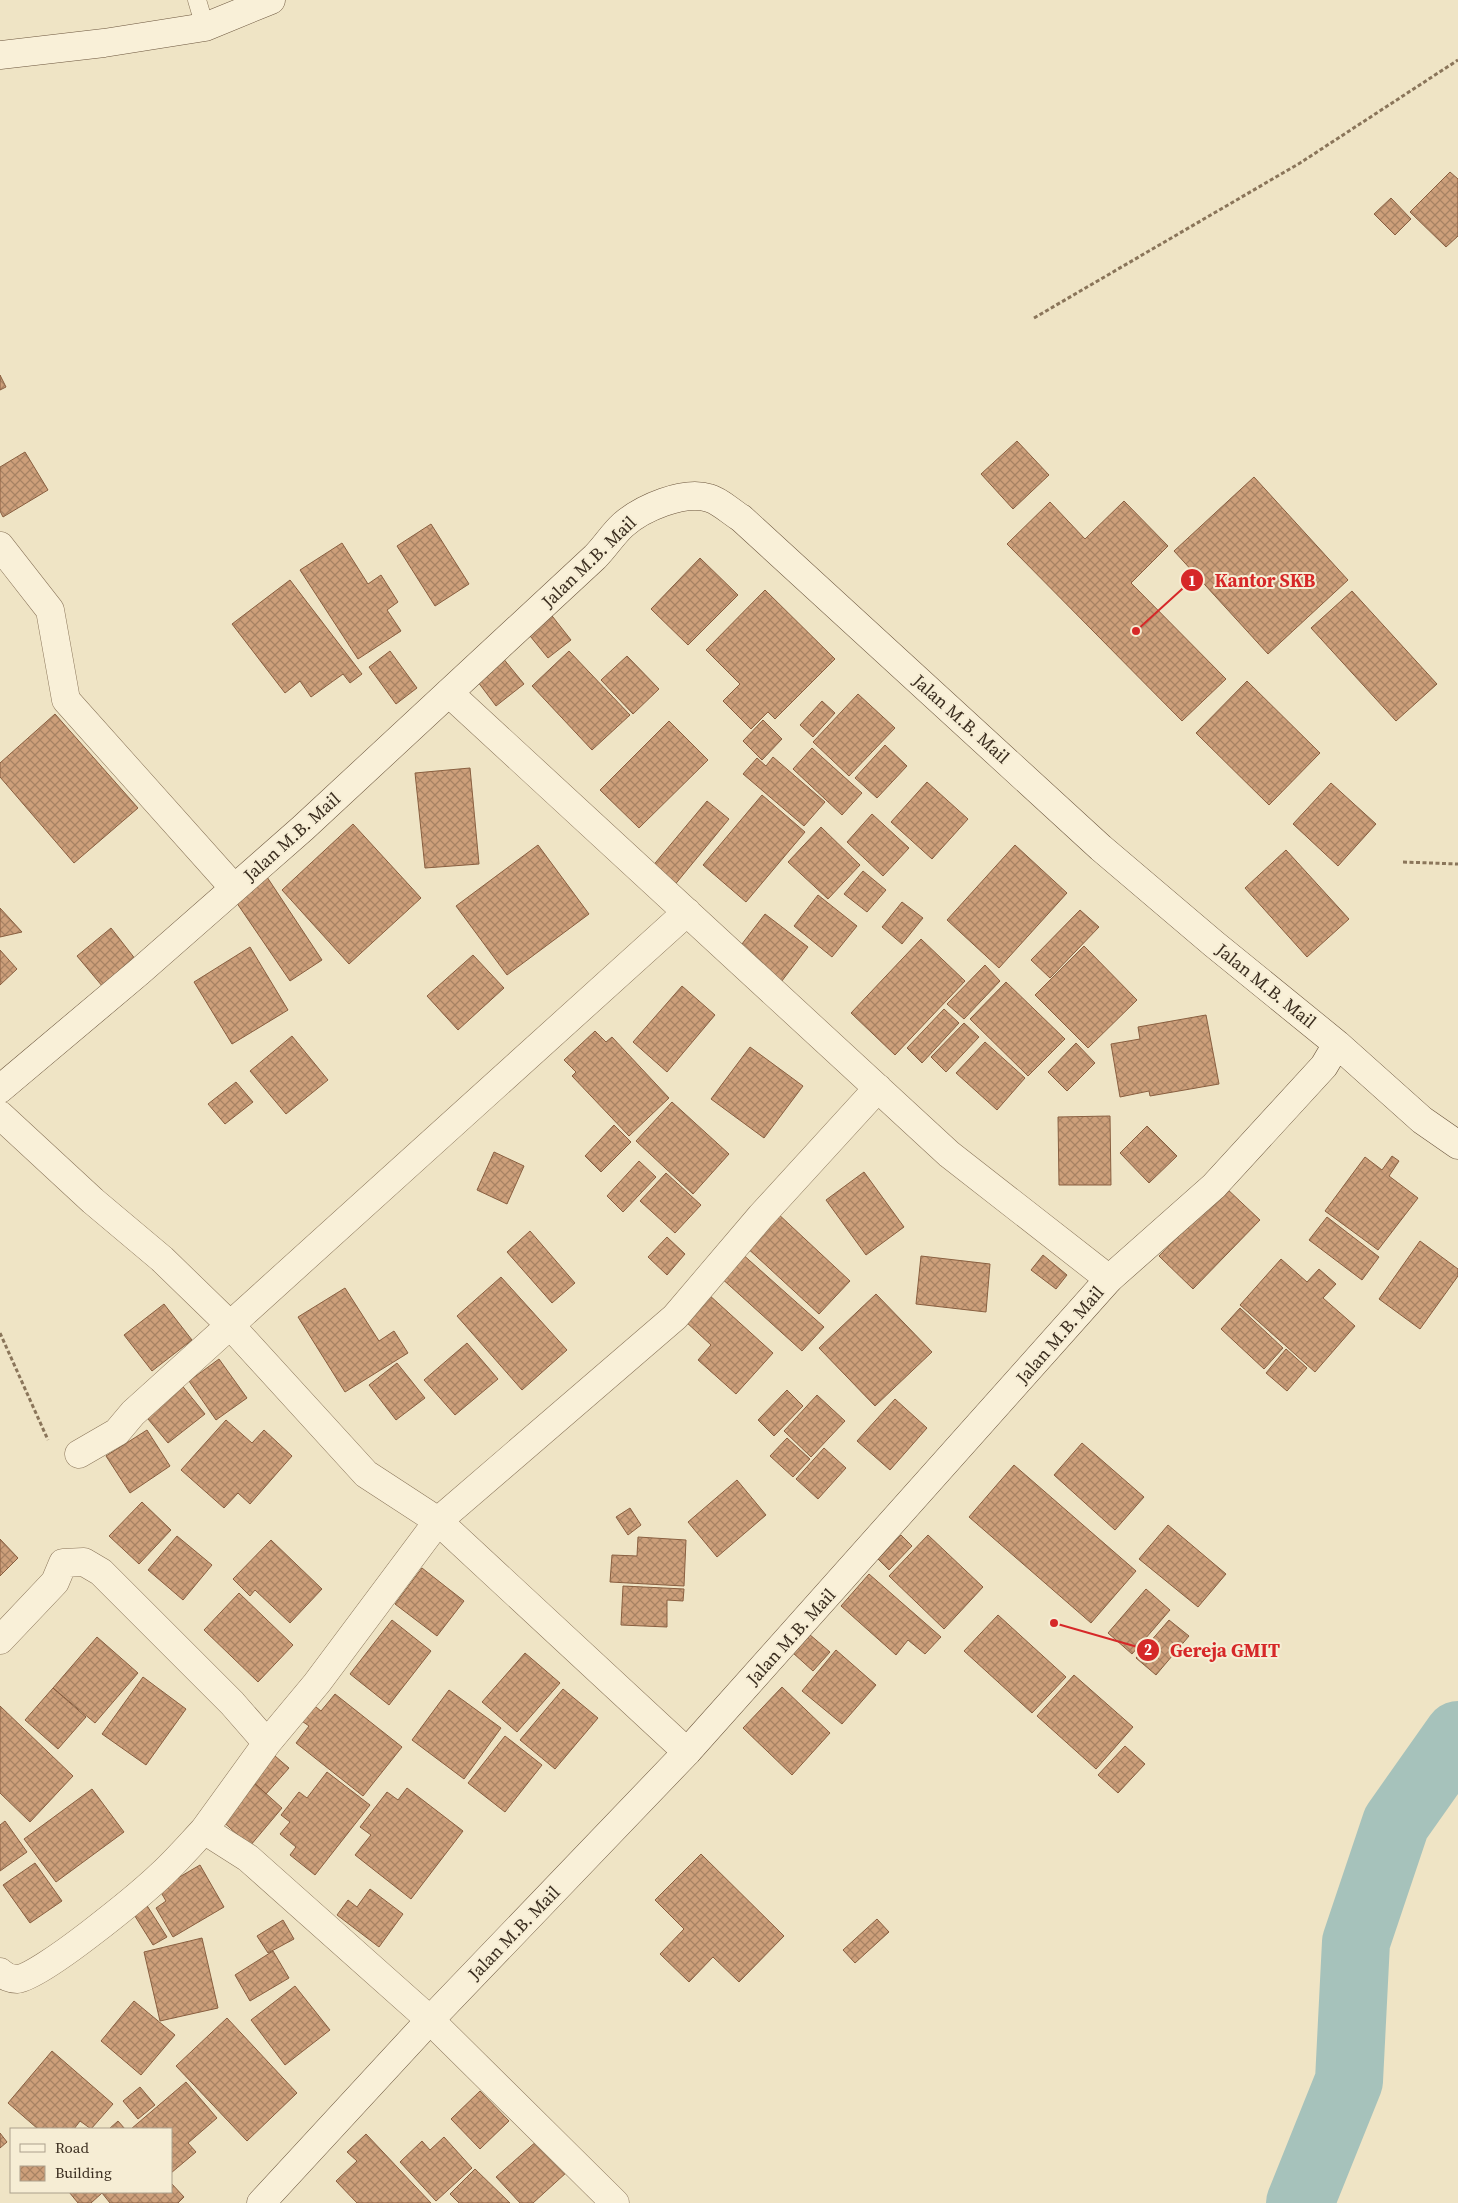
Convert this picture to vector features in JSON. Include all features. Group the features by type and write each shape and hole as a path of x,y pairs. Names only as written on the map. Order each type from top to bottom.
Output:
{"street":[{"path":"0,55 104,43 204,27 270,0"},
{"name":"Jalan M.B. Mail","path":"0,1089 303,828 595,557 624,525 646,509 696,495 710,498 741,518 1101,848 1214,944 1338,1044 1324,1066 1214,1186 1109,1278 980,1426 687,1752 430,2020 261,2203"},
{"path":"0,546 50,610 66,700 234,888"},
{"path":"449,693 949,1154 1109,1278"},
{"path":"79,1454 116,1432 133,1413 687,912"},
{"path":"1338,1044 1422,1120 1458,1145"},
{"path":"2,1977 18,1979 36,1973 62,1955 162,1874 204,1830 267,1743 317,1683 438,1521 675,1317 761,1216 878,1088"},
{"path":"0,1114 93,1201 162,1259 230,1325 366,1474 438,1521 687,1752"},
{"path":"0,1640 55,1582 63,1563 84,1562 102,1572 232,1703 267,1743"},
{"path":"204,1830 248,1858 430,2020 615,2203"}],"lane":[{"path":"196,0 204,27"}],"path":[{"path":"1034,318 1300,163 1458,60"},
{"path":"1403,862 1458,864"},
{"path":"0,1333 45,1436 54,1447 65,1453 79,1454"}],"building":[{"path":"1450,172 1458,179 1458,236 1446,247 1410,212"},
{"path":"1391,198 1411,219 1395,235 1374,214"},
{"path":"0,375 6,387 0,390"},
{"path":"1017,441 1049,475 1013,509 981,474"},
{"path":"25,452 48,490 3,517 0,511 0,467"},
{"path":"1254,477 1348,580 1268,654 1174,551"},
{"path":"1124,501 1168,546 1131,583 1226,679 1182,721 1007,544 1050,502 1085,539"},
{"path":"431,524 469,584 435,606 397,546"},
{"path":"342,543 368,584 381,575 398,602 387,610 401,631 358,659 300,570"},
{"path":"700,558 738,595 688,645 651,609"},
{"path":"290,580 362,674 350,683 343,674 311,697 300,681 285,693 232,624"},
{"path":"765,590 835,659 775,719 768,712 751,729 723,701 740,684 706,650"},
{"path":"1352,591 1437,684 1396,721 1311,628"},
{"path":"549,612 571,640 548,658 526,631"},
{"path":"390,651 417,688 396,704 369,667"},
{"path":"569,651 630,715 592,750 532,686"},
{"path":"627,656 659,689 633,714 601,680"},
{"path":"502,657 524,684 496,706 475,678"},
{"path":"1247,681 1320,753 1269,805 1196,733"},
{"path":"858,694 895,728 849,776 813,742"},
{"path":"822,701 835,713 813,737 800,725"},
{"path":"55,714 138,808 74,863 0,777 0,763"},
{"path":"763,720 782,739 762,760 743,741"},
{"path":"669,721 708,760 639,828 600,790"},
{"path":"885,745 907,766 877,798 855,778"},
{"path":"812,748 862,793 842,815 793,769"},
{"path":"773,757 825,802 804,826 743,774 757,758 766,766"},
{"path":"470,768 479,864 425,868 415,773"},
{"path":"927,782 968,819 932,859 891,822"},
{"path":"1331,783 1376,824 1338,866 1293,824"},
{"path":"762,795 805,832 746,902 703,865"},
{"path":"707,801 729,819 673,887 651,868"},
{"path":"872,814 909,848 883,876 847,842"},
{"path":"353,824 421,898 349,964 282,890"},
{"path":"821,827 860,865 828,899 788,862"},
{"path":"538,845 589,914 507,975 456,906"},
{"path":"1015,845 1067,893 999,968 947,920"},
{"path":"1286,850 1349,919 1307,957 1245,888"},
{"path":"263,871 322,960 290,981 230,893"},
{"path":"863,871 886,890 867,912 844,894"},
{"path":"818,895 857,926 832,957 794,926"},
{"path":"902,902 923,918 902,944 882,927"},
{"path":"0,908 22,932 0,937"},
{"path":"1080,910 1099,927 1050,978 1031,960"},
{"path":"765,914 808,947 778,986 735,953"},
{"path":"111,928 136,960 103,987 77,956"},
{"path":"921,939 965,981 895,1055 851,1013"},
{"path":"1084,946 1137,1000 1088,1048 1035,995"},
{"path":"250,947 288,1010 232,1044 194,982"},
{"path":"0,950 17,969 0,985"},
{"path":"473,955 504,988 458,1030 427,996"},
{"path":"985,965 1000,981 964,1019 947,1004"},
{"path":"1006,982 1065,1039 1028,1076 970,1019"},
{"path":"682,986 715,1015 667,1072 633,1042"},
{"path":"944,1009 959,1023 922,1063 907,1048"},
{"path":"1206,1015 1219,1084 1150,1096 1149,1091 1120,1097 1111,1044 1140,1039 1138,1027"},
{"path":"964,1023 979,1037 946,1072 931,1057"},
{"path":"595,1031 606,1042 612,1037 669,1098 629,1136 572,1076 576,1072 564,1060"},
{"path":"292,1036 328,1080 286,1114 250,1071"},
{"path":"985,1042 1025,1078 997,1110 956,1073"},
{"path":"1076,1043 1095,1063 1067,1091 1048,1072"},
{"path":"750,1047 803,1086 764,1138 711,1099"},
{"path":"236,1082 253,1102 225,1124 208,1104"},
{"path":"672,1102 729,1154 693,1194 636,1141"},
{"path":"1110,1116 1111,1185 1059,1185 1058,1117"},
{"path":"614,1125 631,1142 601,1172 585,1156"},
{"path":"1147,1126 1177,1156 1149,1183 1120,1153"},
{"path":"494,1152 524,1166 507,1204 477,1190"},
{"path":"1392,1156 1399,1161 1389,1176 1418,1198 1378,1250 1325,1211 1365,1157 1382,1170"},
{"path":"639,1161 656,1177 623,1212 607,1196"},
{"path":"864,1172 904,1227 866,1255 826,1200"},
{"path":"666,1173 701,1205 675,1233 640,1201"},
{"path":"1225,1187 1260,1220 1193,1289 1159,1256"},
{"path":"775,1211 850,1281 819,1314 744,1245"},
{"path":"1327,1217 1379,1257 1362,1280 1309,1240"},
{"path":"530,1231 575,1283 552,1303 507,1252"},
{"path":"667,1237 685,1254 667,1275 648,1257"},
{"path":"1420,1241 1458,1269 1458,1276 1420,1329 1379,1299"},
{"path":"740,1252 824,1327 802,1351 719,1276"},
{"path":"1043,1255 1067,1275 1056,1289 1031,1270"},
{"path":"921,1256 990,1264 986,1312 916,1304"},
{"path":"1281,1259 1307,1282 1319,1269 1336,1284 1323,1298 1355,1326 1315,1372 1240,1305"},
{"path":"501,1277 567,1350 522,1390 457,1316"},
{"path":"345,1288 379,1341 394,1331 408,1353 345,1392 298,1317"},
{"path":"708,1294 773,1353 736,1394 698,1360 711,1345 685,1321"},
{"path":"876,1294 932,1352 875,1406 819,1348"},
{"path":"164,1304 192,1340 152,1371 124,1335"},
{"path":"1240,1308 1283,1348 1264,1369 1221,1329"},
{"path":"467,1343 498,1379 455,1415 424,1380"},
{"path":"1286,1349 1307,1368 1287,1391 1266,1373"},
{"path":"219,1359 247,1398 216,1420 189,1381"},
{"path":"397,1363 425,1398 396,1420 369,1385"},
{"path":"180,1383 205,1414 168,1443 143,1413"},
{"path":"787,1390 803,1406 774,1436 758,1420"},
{"path":"817,1395 845,1421 811,1457 784,1431"},
{"path":"895,1399 927,1428 890,1470 857,1441"},
{"path":"226,1420 252,1443 264,1430 292,1456 250,1504 238,1493 224,1508 181,1470"},
{"path":"147,1430 170,1466 130,1493 106,1456"},
{"path":"787,1438 810,1459 793,1477 770,1456"},
{"path":"1082,1443 1144,1497 1115,1530 1054,1475"},
{"path":"824,1448 846,1468 818,1499 796,1479"},
{"path":"1014,1465 1136,1571 1091,1623 969,1517"},
{"path":"737,1480 766,1515 717,1557 688,1522"},
{"path":"142,1502 171,1530 139,1564 109,1536"},
{"path":"630,1508 641,1525 628,1535 616,1517"},
{"path":"1168,1525 1226,1574 1198,1607 1139,1559"},
{"path":"901,1535 912,1546 889,1570 878,1559"},
{"path":"928,1535 983,1587 944,1629 889,1576"},
{"path":"177,1536 212,1565 183,1600 148,1570"},
{"path":"638,1537 686,1540 684,1586 610,1582 612,1555 637,1556"},
{"path":"0,1539 18,1558 0,1576"},
{"path":"271,1540 322,1589 290,1623 255,1590 250,1596 233,1579"},
{"path":"422,1568 464,1601 437,1636 395,1604"},
{"path":"869,1574 941,1637 925,1654 908,1640 896,1655 841,1606"},
{"path":"623,1586 684,1589 683,1601 667,1600 667,1627 621,1625"},
{"path":"1146,1589 1170,1610 1132,1654 1108,1633"},
{"path":"239,1593 293,1645 258,1682 204,1630"},
{"path":"998,1615 1066,1677 1032,1713 964,1651"},
{"path":"392,1620 431,1651 389,1705 350,1674"},
{"path":"1169,1620 1189,1636 1156,1675 1136,1658"},
{"path":"809,1634 830,1652 813,1671 793,1653"},
{"path":"97,1637 138,1673 95,1723 53,1688"},
{"path":"836,1650 876,1685 842,1724 802,1691"},
{"path":"525,1653 560,1683 517,1732 482,1702"},
{"path":"1074,1675 1133,1727 1096,1769 1037,1716"},
{"path":"143,1677 186,1709 146,1765 102,1734"},
{"path":"782,1687 830,1733 792,1775 743,1728"},
{"path":"53,1688 86,1717 58,1749 25,1720"},
{"path":"563,1689 598,1718 555,1769 520,1740"},
{"path":"449,1690 501,1728 464,1779 412,1740"},
{"path":"335,1694 402,1747 363,1796 296,1743 309,1726 299,1719 311,1703 321,1711"},
{"path":"0,1706 73,1776 30,1822 0,1793"},
{"path":"505,1736 542,1765 505,1812 468,1783"},
{"path":"1125,1746 1145,1764 1118,1793 1098,1775"},
{"path":"275,1756 289,1768 266,1794 252,1781"},
{"path":"327,1772 370,1805 315,1875 290,1855 296,1847 280,1834 290,1822 281,1815 299,1792 307,1798"},
{"path":"252,1781 282,1808 250,1846 219,1818"},
{"path":"407,1788 463,1831 411,1899 355,1855 371,1835 360,1827 387,1792 398,1800"},
{"path":"92,1789 124,1832 56,1882 24,1839"},
{"path":"5,1821 27,1852 0,1871 0,1825"},
{"path":"701,1854 784,1936 739,1982 713,1957 689,1982 660,1954 684,1929 655,1900"},
{"path":"35,1863 62,1901 30,1923 3,1885"},
{"path":"200,1865 224,1907 173,1937 156,1908 166,1901 159,1889"},
{"path":"370,1889 403,1914 379,1947 337,1915 348,1900 357,1907"},
{"path":"146,1904 167,1937 153,1945 133,1913"},
{"path":"877,1919 889,1932 855,1963 843,1950"},
{"path":"283,1920 294,1939 268,1953 257,1936"},
{"path":"202,1938 218,2008 160,2021 144,1952"},
{"path":"273,1951 289,1978 250,2001 235,1975"},
{"path":"295,1986 330,2030 285,2065 251,2020"},
{"path":"134,2001 175,2035 141,2075 101,2041"},
{"path":"227,2018 297,2093 247,2141 176,2066"},
{"path":"52,2051 113,2104 92,2128 80,2121 75,2128 37,2128 8,2103"},
{"path":"186,2082 217,2118 188,2143 196,2152 172,2172 172,2128 132,2128"},
{"path":"140,2087 155,2105 138,2119 123,2101"},
{"path":"480,2091 509,2121 480,2149 451,2119"},
{"path":"118,2121 124,2128 110,2128"},
{"path":"0,2133 7,2142 0,2148"},
{"path":"366,2134 431,2203 357,2203 336,2181 357,2161 347,2152"},
{"path":"444,2137 472,2168 436,2201 400,2162 422,2141 430,2150"},
{"path":"538,2140 567,2172 533,2203 520,2203 496,2177"},
{"path":"475,2169 510,2203 459,2203 450,2194"},
{"path":"172,2184 184,2197 178,2203 110,2203 102,2193 172,2193"},
{"path":"70,2193 102,2193 91,2203 78,2203"}],"waterway":[{"path":"1300,2203 1349,2081 1356,1942 1396,1823 1458,1735"}],"place":[{"name":"Kantor SKB","path":"1136,631"},
{"name":"Gereja GMIT","path":"1054,1623"}]}
